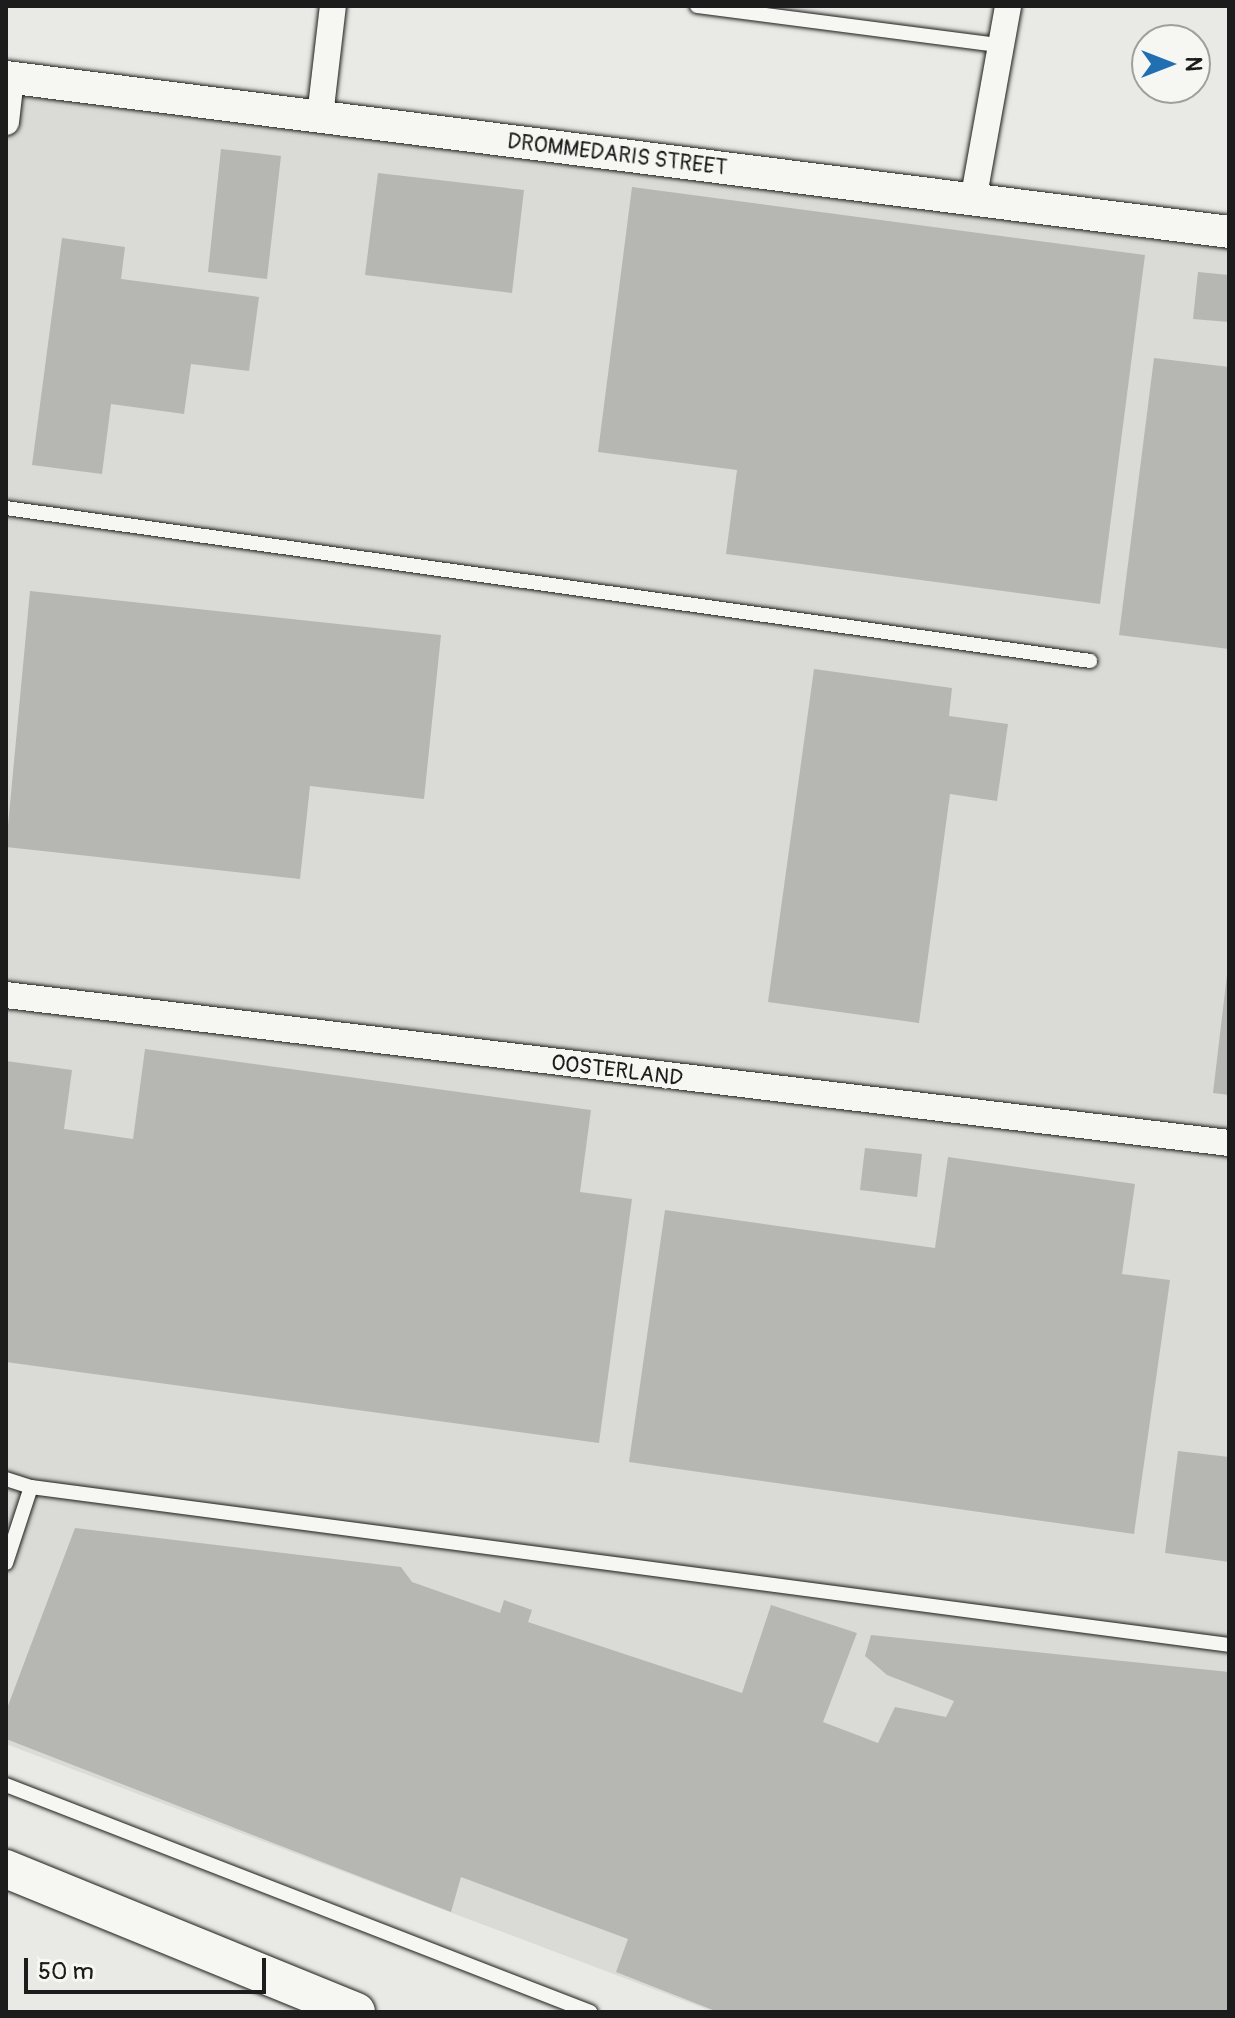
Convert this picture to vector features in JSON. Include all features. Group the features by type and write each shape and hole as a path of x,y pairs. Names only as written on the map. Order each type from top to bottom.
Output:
{"main road":[{"path":"6,1869 356,2012"}],"street":[{"path":"320,116 333,6"},
{"path":"973,201 998,45 1008,6"},
{"path":"6,122 9,77"},
{"name":"DROMMEDARIS STREET","path":"9,77 1229,232"},
{"name":"OOSTERLAND","path":"6,995 1229,1143"}],"lane":[{"path":"697,6 998,45"},
{"path":"6,508 1090,661"},
{"path":"6,1479 31,1487 1229,1645"},
{"path":"6,1563 31,1487"},
{"path":"6,1785 590,2012"}],"shaded area":[{"path":"6,94 1229,244 1229,2012 714,2012 6,1744"}],"building":[{"path":"221,149 281,156 267,279 208,272"},
{"path":"378,173 524,190 512,293 365,275"},
{"path":"632,187 1145,255 1100,604 726,554 737,470 598,452"},
{"path":"62,238 125,247 121,279 259,297 249,371 191,364 184,414 111,404 102,474 32,465"},
{"path":"1198,272 1229,275 1229,322 1193,319"},
{"path":"1154,358 1229,367 1229,649 1119,635"},
{"path":"30,591 441,635 424,799 310,786 300,879 6,847"},
{"path":"814,669 952,688 949,716 1008,724 997,801 950,794 919,1023 768,1002"},
{"path":"1229,975 1229,1095 1213,1093"},
{"path":"145,1049 591,1110 580,1192 632,1199 599,1443 6,1362 6,1061 72,1070 64,1129 133,1139"},
{"path":"865,1148 922,1154 917,1197 860,1190"},
{"path":"948,1157 1135,1184 1122,1274 1170,1280 1134,1534 629,1462 665,1210 935,1248"},
{"path":"1178,1451 1229,1457 1229,1562 1165,1553"},
{"path":"75,1528 401,1567 412,1582 500,1613 504,1600 532,1610 528,1622 742,1693 771,1605 857,1633 823,1722 878,1743 895,1707 946,1717 954,1701 887,1675 865,1656 871,1635 1229,1672 1229,2012 718,2012 616,1972 628,1939 461,1877 451,1912 6,1739 6,1711"}]}
